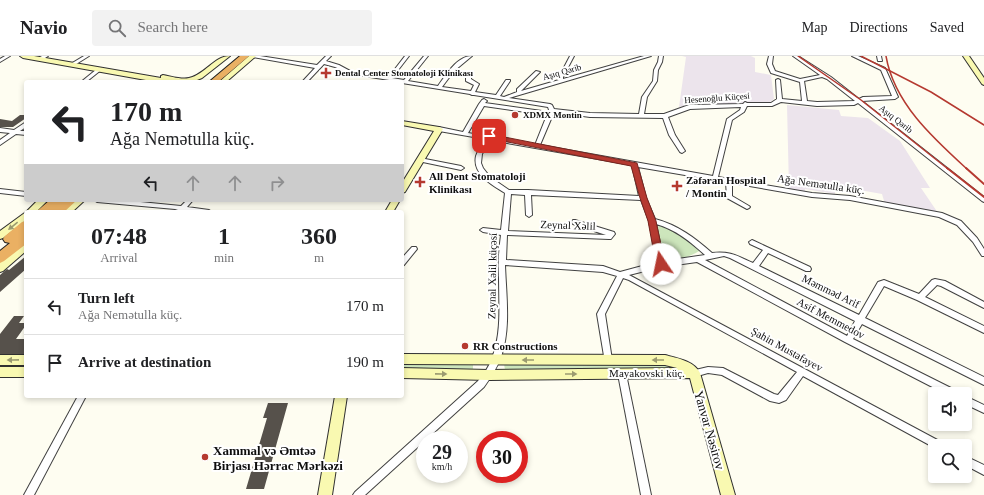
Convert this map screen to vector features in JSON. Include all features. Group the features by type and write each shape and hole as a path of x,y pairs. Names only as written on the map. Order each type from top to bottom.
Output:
{"highway":[{"path":"204,78 235,56"},
{"path":"215,80 245,56"},
{"path":"44,210 54,202"},
{"path":"58,210 68,202"},
{"path":"0,246 24,227"},
{"path":"0,258 24,239"}],"street":[{"path":"0,61 8,56"},
{"path":"23,56 43,58 71,65 158,80"},
{"path":"71,65 86,56"},
{"path":"192,80 204,78 227,56"},
{"path":"224,80 253,56 319,67"},
{"path":"306,80 330,56"},
{"path":"389,79 407,56"},
{"path":"426,56 405,82 472,94 548,105 551,107 551,112 538,145"},
{"path":"439,88 449,72 456,65 470,56"},
{"path":"561,81 561,77 572,56"},
{"name":"Aşıq Qərib","path":"504,98 649,56"},
{"path":"641,115 644,96 646,91 655,81 656,70 661,56"},
{"path":"771,56 768,61 773,72 801,80 814,78 820,75 825,76"},
{"name":"Aşıq Qərib","path":"795,56 859,101 984,200"},
{"name":"Hesenoğlu Küçesi","path":"551,112 590,115 665,116 689,107 772,104 780,100 838,104 854,103 863,99 895,96 883,69 854,56"},
{"path":"966,56 984,83"},
{"path":"323,62 337,66 351,73 394,80"},
{"path":"86,80 102,70 118,69 180,80"},
{"path":"102,70 109,75 138,80"},
{"path":"519,93 519,90 538,72"},
{"path":"463,75 469,76 468,80 477,84 472,94"},
{"path":"778,80 780,100"},
{"path":"801,80 805,102"},
{"path":"497,97 508,81"},
{"path":"466,132 487,96"},
{"path":"482,104 551,112"},
{"path":"715,179 730,119 742,110 745,104"},
{"path":"665,116 672,135 682,151"},
{"name":"Ağa Nemətulla küç.","path":"404,123 489,136 715,179 812,195 850,198 940,215 953,219 963,227 975,240 984,254"},
{"path":"0,142 24,125"},
{"path":"404,187 440,128"},
{"path":"0,130 24,133"},
{"path":"489,136 478,158 481,170 496,186 508,192 644,198"},
{"path":"420,160 462,168"},
{"path":"634,164 652,221 661,264"},
{"path":"729,181 729,197 748,207"},
{"path":"0,191 24,194"},
{"name":"Zeynal Xəlil küçəsi","path":"490,375 496,360 502,336 502,262 508,192"},
{"path":"528,192 529,214"},
{"path":"32,210 42,202"},
{"path":"68,210 78,202"},
{"path":"114,202 181,210 188,202"},
{"path":"0,236 24,217"},
{"path":"652,221 663,223 676,229 693,240 711,256"},
{"name":"Zeynal Xəlil","path":"483,230 504,233 609,237 612,235 575,222"},
{"path":"752,242 808,269"},
{"path":"0,268 24,248"},
{"path":"404,261 414,249"},
{"path":"755,266 767,249"},
{"name":"Məmməd Arif","path":"661,264 724,254 732,256 755,266 984,381"},
{"name":"Asif Memmedov","path":"698,259 848,340 940,387"},
{"name":"Şahin Mustafayev","path":"502,262 603,269 622,274 928,439"},
{"name":"Şahin Mustafayev","path":"622,274 661,264"},
{"path":"608,360 601,314 622,274"},
{"path":"920,298 935,282 942,282 984,305"},
{"path":"848,340 859,318 881,284 884,283 920,298 984,330"},
{"path":"0,360 24,360"},
{"name":"Mayakovski küç.","path":"404,360 665,360 683,365 694,373"},
{"path":"694,373 708,370 723,372 773,398 779,399 783,397 802,371"},
{"path":"0,372 24,372"},
{"name":"Mayakovski küç.","path":"404,373 490,375 694,373"},
{"name":"Yanvar Nəsirov","path":"694,373 728,495"},
{"path":"622,374 646,495"},
{"path":"358,495 490,375"},
{"path":"29,495 81,398"},
{"path":"325,495 341,398"},
{"path":"972,403 984,409"},
{"path":"972,464 984,470"}],"shaded area":[{"path":"682,56 751,56 755,58 755,72 771,75 774,99 770,102 679,107 686,57"},
{"path":"787,105 839,110 841,116 868,118 900,141 930,188 921,188 938,213 885,204 882,194 843,187 843,191 835,189 835,194 805,189 805,192 789,189"}],"green space":[{"path":"662,225 691,240 701,250 682,259 661,259 656,227"},
{"path":"404,363 473,364 473,370 404,369"},
{"path":"504,364 667,364 669,370 505,370"}],"building":[{"path":"20,115 24,115 24,119 13,127 0,127 0,119 12,121"},
{"path":"24,258 24,271 0,292 0,275 7,269 9,270"},
{"path":"14,316 24,316 19,323 24,323 24,328 16,339 24,339 24,354 0,354 0,334"},
{"path":"268,403 288,403 264,489 246,489 267,418 263,418"}],"railway":[{"path":"798,56 861,100 948,169"},
{"path":"861,56 889,71"},
{"path":"886,56 889,71"},
{"path":"889,71 931,92 984,125"},
{"path":"889,71 897,89 917,118 941,145 967,169"},
{"path":"947,168 984,197"},
{"path":"966,168 984,184"}],"place":[{"name":"Dental Center Stomatoloji Klinikası","path":"326,73"},
{"name":"XDMX Montin","path":"515,115"},
{"name":"All Dent Stomatoloji Klinikası","path":"420,182"},
{"name":"Zəfəran Hospital / Montin","path":"677,186"},
{"name":"RR Constructions","path":"465,346"},
{"name":"Xammal və Əmtəə Birjası Hərrac Mərkəzi","path":"205,457"}],"route":[{"path":"489,136 634,164 652,221 661,264"}]}
